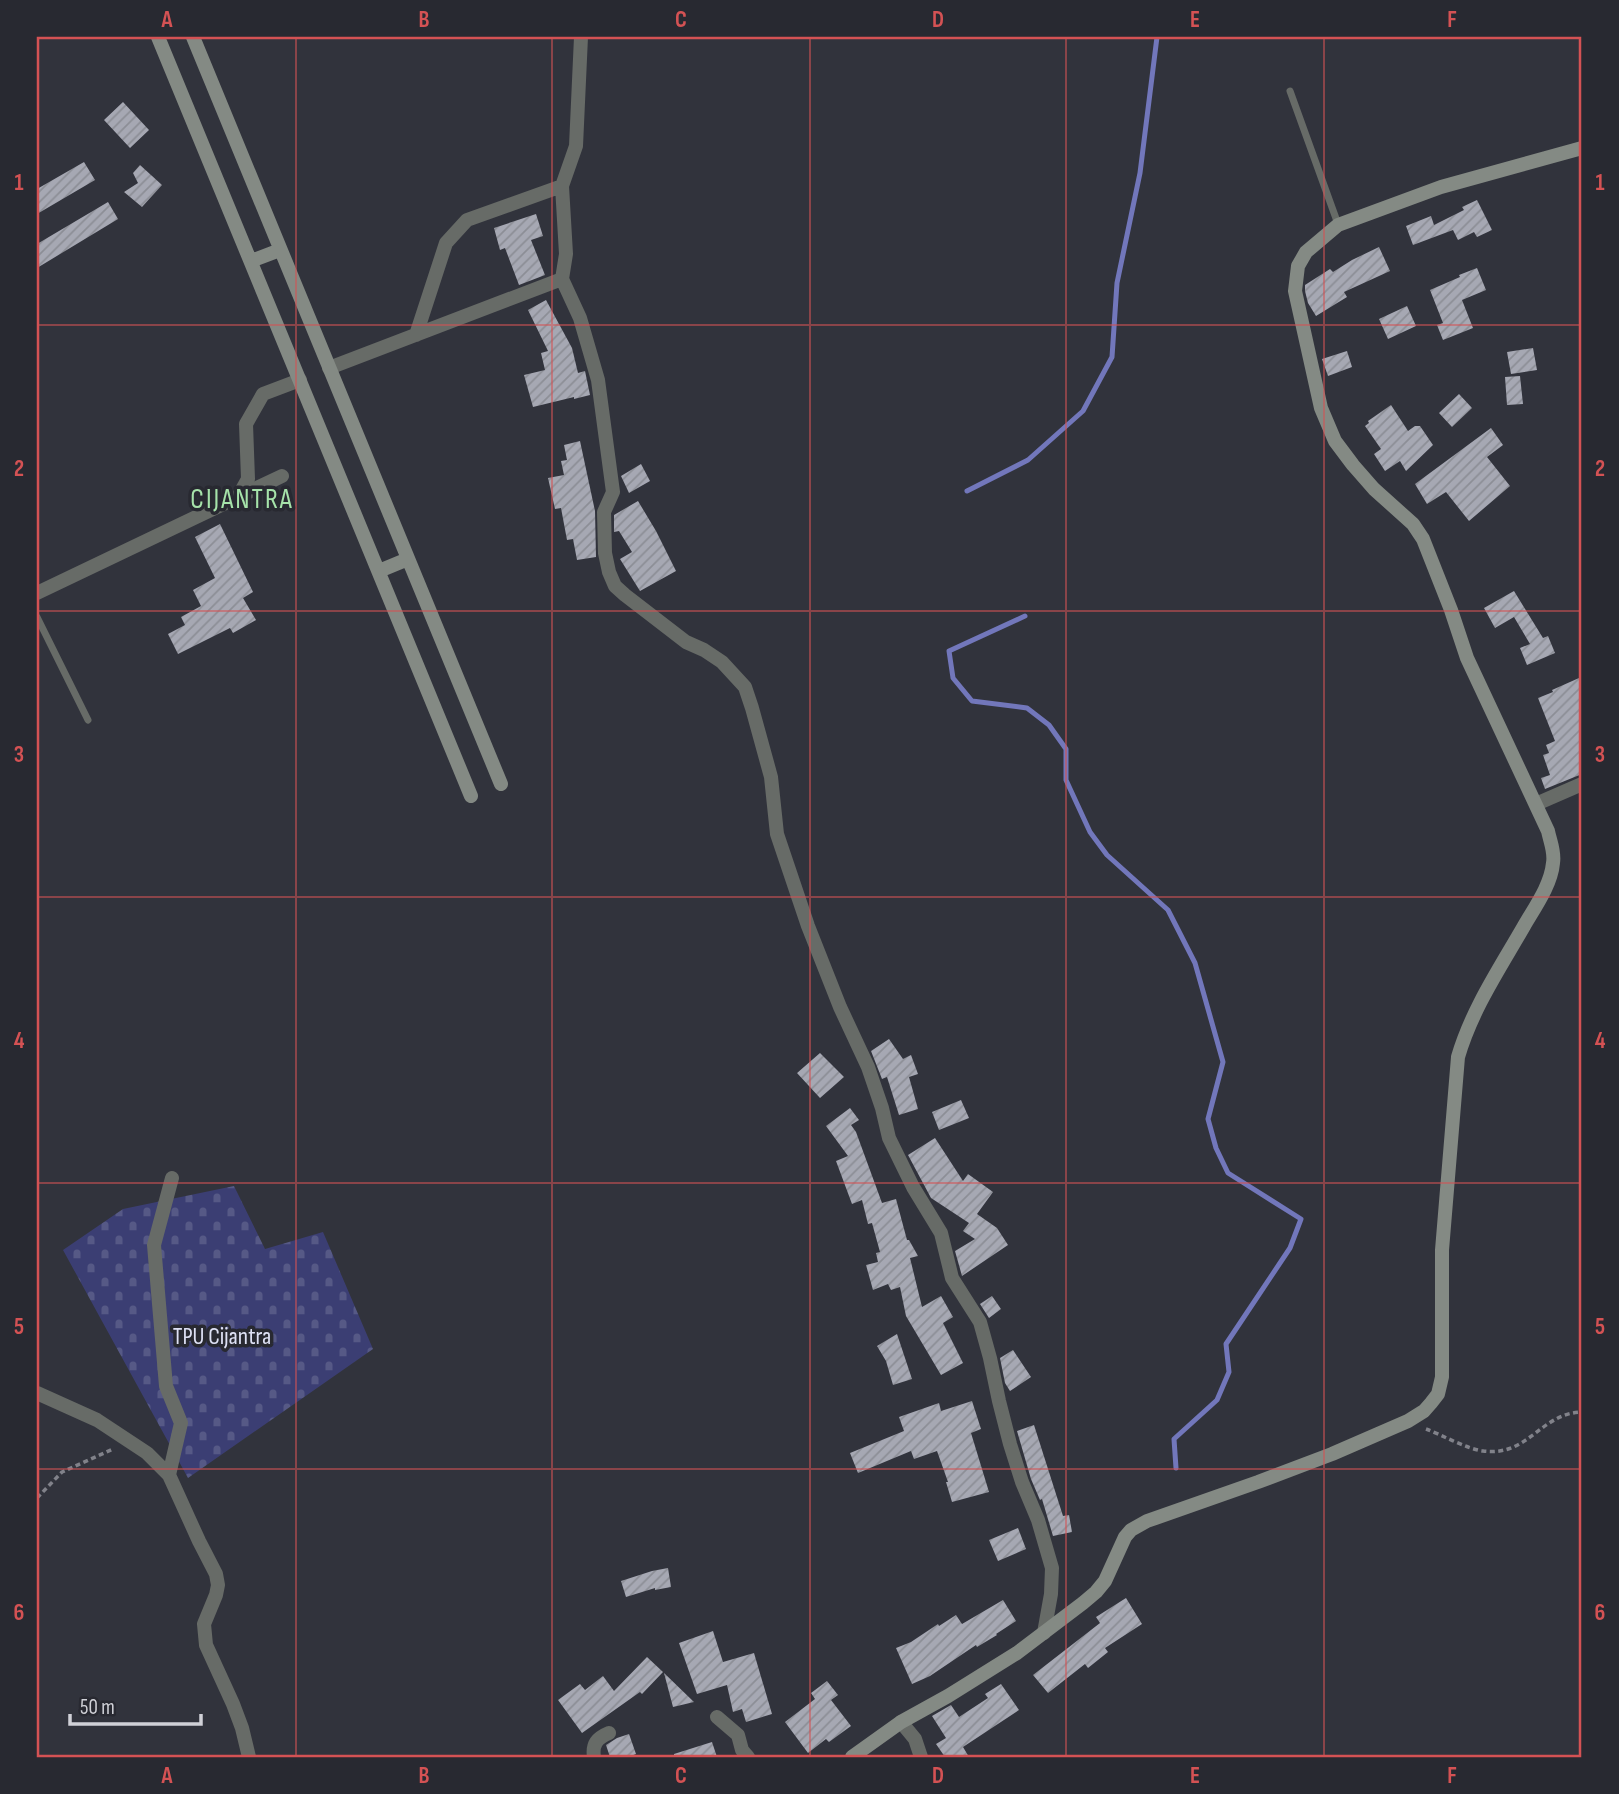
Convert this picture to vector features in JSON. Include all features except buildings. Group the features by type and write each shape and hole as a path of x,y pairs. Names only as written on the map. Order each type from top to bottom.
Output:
{"street":[{"path":"158,37 471,796"},
{"path":"192,37 501,784"},
{"path":"581,37 576,146 562,186 566,254 562,279 580,318 598,380 613,492 604,512 608,572 615,586 625,595 686,642 722,662 745,687 771,777 776,834 808,926 840,1007 868,1067 889,1138 913,1187 938,1225 952,1278 980,1322 1010,1444 1038,1520 1052,1568 1051,1594 1044,1633"},
{"path":"852,1757 901,1722 1017,1653 1096,1592 1112,1567 1122,1541 1131,1530 1147,1521 1332,1454 1408,1421 1424,1411 1438,1394 1441,1377 1442,1250 1458,1056 1481,1000 1543,894 1554,862 1552,846 1536,804 1467,658 1423,539 1413,524 1374,489 1335,441 1321,408 1294,291 1295,279 1298,266 1306,252 1338,225 1441,187 1582,148"},
{"path":"416,335 446,243 467,220 562,186"},
{"path":"251,261 280,250"},
{"path":"329,368 562,279"},
{"path":"237,498 248,479 246,424 263,394 300,380"},
{"path":"37,593 282,476"},
{"path":"379,571 408,559"},
{"path":"1536,804 1582,784"},
{"path":"169,1475 181,1423 166,1386 154,1245 172,1178"},
{"path":"37,1393 97,1420 132,1441 169,1475 216,1574 216,1595 204,1624 206,1645 242,1728 248,1757"},
{"path":"717,1717 738,1735 742,1750 748,1757"},
{"path":"901,1722 915,1739 921,1757"},
{"path":"594,1757 596,1741 609,1733"}],"lane":[{"path":"1290,91 1338,225"},
{"path":"37,617 88,720"}],"path":[{"path":"1408,1421 1479,1451 1494,1452 1514,1448 1551,1421 1570,1412 1582,1412"},
{"path":"37,1498 62,1472 132,1441"}],"green space":[{"name":"TPU Cijantra","path":"234,1186 265,1249 323,1232 373,1349 188,1478 63,1250 123,1209"}],"waterway":[{"path":"967,491 1028,460 1083,411 1112,357 1117,283 1140,173 1157,37"},
{"path":"1025,616 949,651 953,678 972,701 1027,708 1049,725 1066,749 1066,780 1090,832 1107,855 1168,910 1195,963 1223,1062 1208,1119 1216,1148 1228,1173 1301,1219 1290,1248 1226,1344 1229,1372 1217,1400 1174,1439 1176,1468"}],"district":[{"name":"CIJANTRA","path":"242,498"}]}
